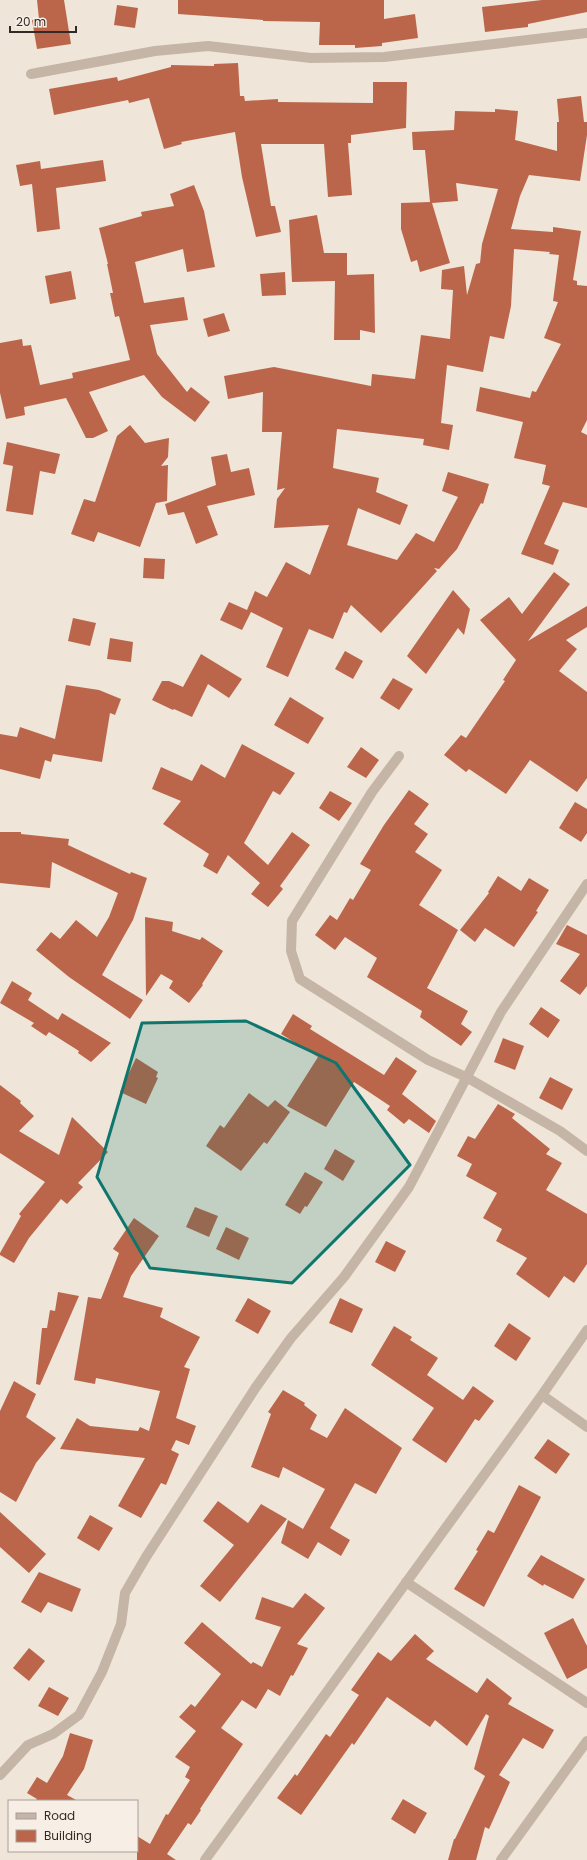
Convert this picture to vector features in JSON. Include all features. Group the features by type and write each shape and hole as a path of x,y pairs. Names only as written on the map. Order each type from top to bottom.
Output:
{"street":[{"path":"31,74 155,51 208,46 311,58 384,57 587,33"},
{"path":"399,756 372,792 292,921 291,950 300,979 428,1060 466,1077 560,1131 587,1151"},
{"path":"0,1776 28,1745 53,1734 79,1715 102,1672 121,1624 125,1593 143,1563 256,1387 291,1338 344,1278 409,1186 501,1012 587,884"},
{"path":"205,1860 542,1395 587,1330"},
{"path":"542,1395 587,1427"},
{"path":"406,1582 587,1703"},
{"path":"501,1860 587,1741"}],"highlighted area":[{"path":"246,1021 336,1063 410,1165 292,1283 150,1268 97,1177 142,1023"}],"building":[{"path":"37,0 64,0 71,44 37,49 32,20 39,19"},
{"path":"178,0 384,0 384,19 415,14 418,38 382,43 382,46 355,48 355,45 319,45 320,22 263,21 178,14"},
{"path":"542,0 587,0 587,12 528,24 528,27 485,32 482,7"},
{"path":"117,5 138,8 135,28 114,25"},
{"path":"238,63 240,96 244,96 245,101 278,99 278,102 373,103 373,82 407,82 406,128 351,135 351,143 348,143 352,195 328,197 324,144 261,144 271,206 275,206 281,232 256,237 242,177 235,132 181,142 182,144 164,149 149,98 129,103 128,100 54,115 49,89 117,77 118,81 171,67 171,65 214,66 214,64"},
{"path":"581,96 584,122 587,122 587,135 580,181 529,175 520,196 511,229 553,232 553,227 581,231 573,280 577,281 577,285 587,286 587,420 581,432 587,435 587,508 563,502 544,544 559,550 553,565 521,554 550,486 542,484 546,465 514,458 523,422 476,411 480,387 530,398 532,391 536,392 561,344 544,338 558,302 553,301 559,255 549,254 550,252 514,249 511,306 504,339 490,336 483,372 447,365 441,423 453,425 449,450 423,445 424,439 337,429 333,468 379,478 376,492 408,505 400,525 358,508 347,545 397,560 416,533 434,542 458,497 442,491 448,472 489,484 483,504 481,503 457,549 439,569 434,568 437,571 381,633 351,605 347,613 344,612 333,639 309,629 288,677 266,667 283,628 251,612 242,630 220,620 229,602 247,610 255,591 267,597 286,562 310,575 329,525 274,528 277,499 285,488 277,490 282,432 262,432 263,392 228,399 224,376 274,367 371,386 372,374 415,379 421,335 450,339 453,290 441,289 442,270 464,266 467,295 476,264 480,263 482,244 498,189 456,183 458,201 432,203 450,263 420,272 417,260 411,262 401,229 401,203 430,202 425,150 413,150 412,132 454,130 455,111 495,112 495,109 518,111 515,140 557,151 557,122 559,122 557,99"},
{"path":"103,160 106,181 56,188 60,229 37,232 32,184 20,186 16,165 40,161 41,169"},
{"path":"194,185 204,211 215,267 187,272 183,249 135,262 144,303 184,297 188,320 150,325 157,354 187,392 191,387 210,402 195,422 162,397 144,375 89,392 108,431 93,438 86,438 66,398 24,407 25,415 6,419 0,393 0,343 22,339 23,346 31,345 40,385 73,378 72,373 130,360 119,316 115,317 110,293 113,293 108,264 99,228 142,216 141,212 174,206 170,194"},
{"path":"317,215 324,253 347,253 347,275 374,274 375,333 360,330 360,340 334,340 335,281 292,282 289,220"},
{"path":"71,271 76,299 50,304 45,276"},
{"path":"285,272 286,295 262,296 260,274"},
{"path":"224,313 230,331 208,337 203,319"},
{"path":"130,425 145,443 169,438 168,457 161,466 168,465 167,501 156,503 140,547 98,532 94,542 71,534 84,499 95,502 117,436"},
{"path":"7,442 60,454 55,474 40,471 33,515 6,511 13,466 3,464"},
{"path":"227,454 231,472 249,468 255,495 207,506 218,535 196,544 184,512 168,515 165,504 216,485 211,457"},
{"path":"144,558 165,559 164,579 143,578"},
{"path":"554,572 570,584 528,641 587,606 587,627 566,640 577,649 559,671 587,692 587,778 577,792 530,760 506,794 469,769 466,772 444,755 461,735 466,738 505,681 503,680 516,660 480,620 509,597 522,614"},
{"path":"453,590 470,609 464,635 458,628 426,674 407,656"},
{"path":"73,618 96,623 90,646 68,641"},
{"path":"110,638 133,642 131,662 107,659"},
{"path":"345,651 363,661 353,679 335,669"},
{"path":"201,654 242,679 229,698 208,684 192,717 152,700 162,681 169,681 183,687"},
{"path":"393,678 413,689 399,710 380,698"},
{"path":"66,685 99,690 121,699 115,715 110,713 102,762 53,754 51,762 45,760 40,779 0,769 0,734 17,737 20,727 55,739"},
{"path":"290,697 324,718 308,744 274,725"},
{"path":"242,744 295,773 280,795 273,791 244,843 268,865 292,832 310,845 280,886 283,889 268,907 251,894 260,883 228,855 217,874 203,866 209,854 163,824 181,801 152,789 161,767 192,781 201,764 225,778"},
{"path":"361,747 379,760 366,778 347,767"},
{"path":"409,790 429,804 414,824 428,834 415,852 442,870 419,905 458,930 427,988 468,1011 461,1024 472,1032 461,1046 420,1017 422,1011 367,977 377,958 345,937 335,950 315,935 330,915 337,920 350,898 353,900 371,870 360,864 384,825"},
{"path":"330,791 352,803 339,821 319,808"},
{"path":"575,802 587,809 587,833 581,842 559,828"},
{"path":"0,832 21,832 21,834 69,839 68,845 130,874 131,872 147,878 133,920 102,975 143,1000 130,1019 69,977 36,950 51,932 60,939 76,920 97,937 109,917 118,893 52,862 50,888 0,883"},
{"path":"498,876 521,891 529,878 549,890 536,911 538,912 514,947 485,928 475,942 460,930 489,893 488,892"},
{"path":"145,917 173,922 172,931 200,940 202,937 223,951 202,984 203,985 189,1003 169,988 173,981 161,974 146,996"},
{"path":"567,925 587,935 587,986 580,995 560,981 580,954 556,944"},
{"path":"12,981 32,993 28,1000 58,1020 62,1013 111,1043 91,1062 78,1053 79,1051 49,1032 46,1036 31,1026 34,1023 0,1003"},
{"path":"541,1007 560,1020 548,1038 529,1024"},
{"path":"293,1014 312,1026 310,1029 384,1075 396,1057 417,1071 402,1094 436,1121 429,1133 409,1119 404,1124 387,1110 390,1106 354,1082 326,1127 287,1106 318,1057 281,1034"},
{"path":"503,1038 524,1046 515,1070 494,1062"},
{"path":"136,1058 158,1072 156,1077 158,1078 146,1104 120,1092"},
{"path":"550,1077 573,1089 562,1110 539,1098"},
{"path":"0,1085 21,1101 20,1103 34,1116 19,1131 59,1155 72,1117 108,1152 78,1183 83,1187 67,1204 61,1199 29,1238 14,1263 0,1255 0,1253 21,1216 19,1214 45,1182 0,1153"},
{"path":"249,1093 268,1107 275,1100 290,1112 267,1144 264,1142 241,1171 206,1146 220,1125 224,1128"},
{"path":"498,1104 515,1114 512,1118 550,1149 546,1154 562,1163 546,1190 587,1214 587,1264 574,1283 564,1276 549,1298 516,1274 527,1258 496,1241 502,1229 483,1218 497,1193 466,1176 472,1164 457,1156 468,1136 475,1139"},
{"path":"335,1149 355,1161 343,1181 324,1169"},
{"path":"305,1172 323,1182 307,1207 305,1206 300,1214 285,1205"},
{"path":"195,1207 218,1216 209,1237 186,1227"},
{"path":"134,1218 159,1236 131,1276 123,1297 163,1308 160,1317 200,1337 184,1367 190,1369 176,1418 196,1426 189,1445 176,1440 171,1450 179,1454 166,1485 161,1483 141,1518 118,1506 145,1458 60,1449 77,1418 90,1426 138,1431 140,1427 149,1431 160,1391 96,1378 95,1384 74,1380 88,1297 101,1299 119,1253 113,1249"},
{"path":"226,1227 249,1238 239,1260 216,1249"},
{"path":"386,1241 406,1251 395,1272 375,1262"},
{"path":"58,1292 79,1296 40,1385 36,1384 42,1328 47,1328 50,1310 55,1311"},
{"path":"248,1298 271,1311 258,1334 235,1321"},
{"path":"340,1298 363,1309 352,1333 329,1323"},
{"path":"509,1323 531,1338 516,1361 494,1346"},
{"path":"394,1326 412,1337 410,1340 438,1358 427,1375 463,1400 473,1386 494,1401 479,1421 475,1419 446,1463 412,1440 434,1408 371,1365"},
{"path":"14,1381 36,1394 26,1417 56,1438 36,1463 16,1502 0,1492 0,1411"},
{"path":"283,1390 305,1403 304,1405 317,1415 310,1429 327,1438 345,1408 402,1448 376,1494 355,1483 330,1528 350,1540 341,1556 318,1542 308,1559 281,1543 288,1520 303,1529 325,1489 283,1467 279,1478 251,1467 271,1414 268,1412"},
{"path":"548,1439 570,1454 556,1474 534,1458"},
{"path":"519,1485 541,1497 484,1607 454,1589 478,1551 476,1550 488,1530 494,1533"},
{"path":"218,1501 248,1523 261,1504 287,1519 220,1602 200,1586 234,1545 203,1521"},
{"path":"0,1512 46,1554 29,1573 0,1547"},
{"path":"90,1515 113,1528 99,1551 77,1538"},
{"path":"541,1555 585,1579 573,1599 544,1584 543,1586 527,1576"},
{"path":"39,1572 81,1589 72,1612 48,1602 41,1613 21,1602"},
{"path":"305,1593 325,1608 297,1644 308,1648 293,1676 291,1675 280,1696 268,1689 256,1709 242,1700 221,1728 243,1744 191,1825 188,1823 167,1854 176,1860 137,1860 138,1837 150,1844 166,1814 168,1815 190,1780 185,1777 190,1767 175,1757 196,1731 179,1717 191,1704 195,1707 221,1674 184,1643 202,1622 251,1664 253,1662 262,1667 281,1627 255,1619 262,1597 293,1608"},
{"path":"573,1618 587,1646 587,1668 567,1679 544,1633"},
{"path":"415,1634 434,1651 426,1659 477,1693 487,1678 512,1698 508,1704 554,1730 543,1749 523,1738 499,1775 510,1782 489,1829 485,1827 476,1860 448,1860 454,1839 485,1776 474,1769 489,1716 486,1714 467,1746 435,1720 430,1727 387,1697 354,1745 352,1743 301,1815 277,1798 295,1774 297,1776 326,1734 330,1737 359,1695 351,1690 378,1652 391,1661"},
{"path":"29,1648 45,1661 29,1681 13,1668"},
{"path":"49,1687 69,1698 58,1716 38,1706"},
{"path":"70,1733 93,1740 84,1769 67,1795 76,1800 36,1800 27,1793 37,1777 47,1783 63,1756"},
{"path":"403,1799 427,1813 415,1834 391,1819"}]}
